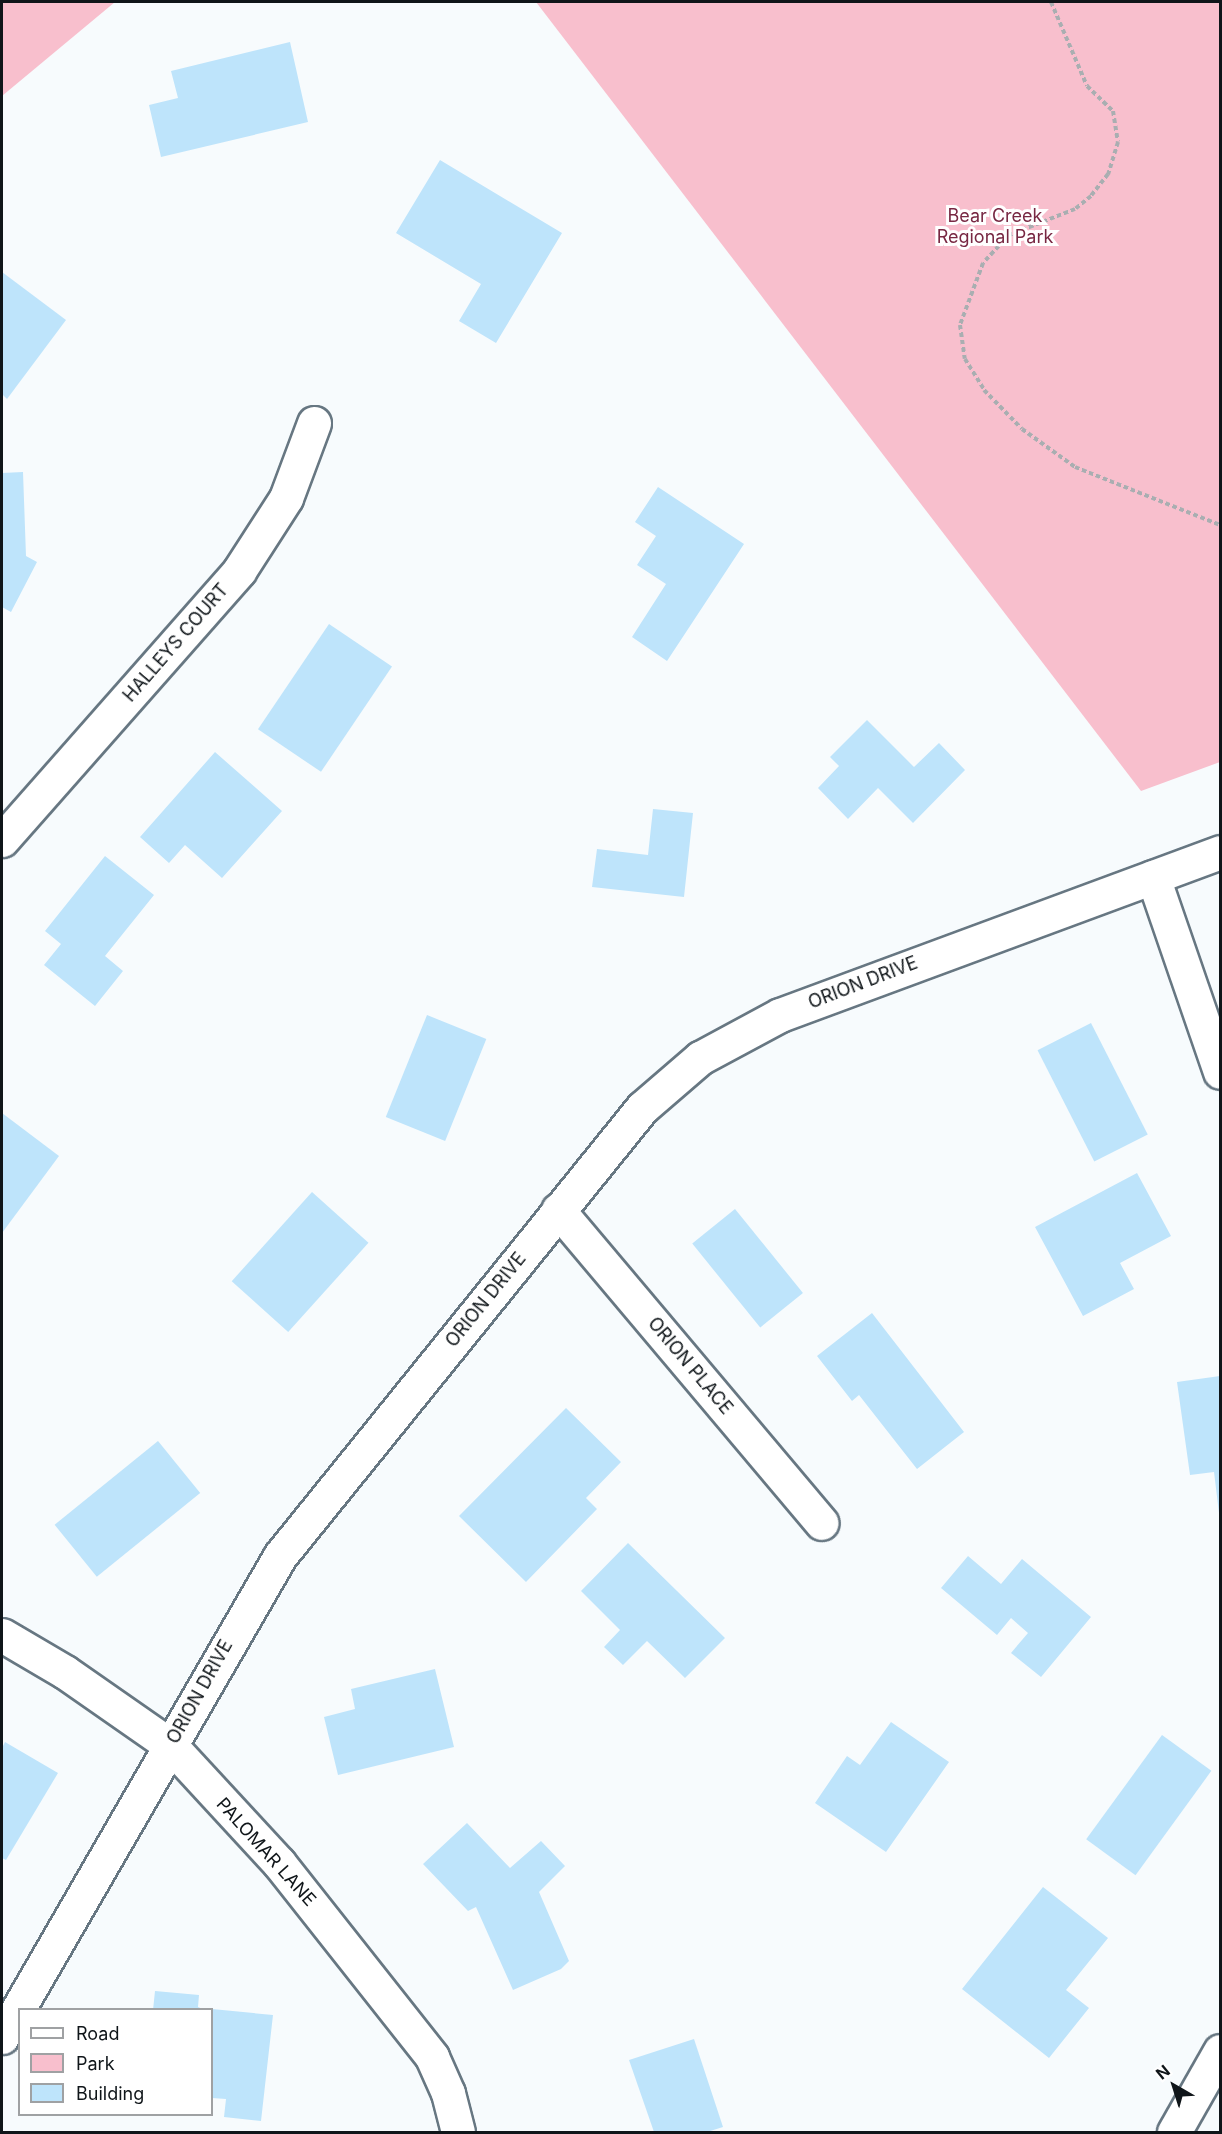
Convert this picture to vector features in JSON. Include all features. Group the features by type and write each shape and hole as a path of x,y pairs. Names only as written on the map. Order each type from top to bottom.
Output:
{"street":[{"name":"HALLEYS COURT","path":"2,840 239,572 285,498 314,423"},
{"name":"ORION DRIVE","path":"19,2008 171,1746 235,1629 280,1556 558,1210 642,1108 669,1082 735,1036 839,991 1221,852"},
{"path":"1153,877 1221,1072"},
{"name":"ORION PLACE","path":"558,1210 822,1523"},
{"name":"PALOMAR LANE","path":"2,1635 65,1672 171,1746 279,1863 432,2056 448,2093 458,2133"},
{"name":"ORION DRIVE","path":"2,2037 18,2009"},
{"path":"1174,2133 1221,2051"}],"path":[{"path":"1051,2 1087,86 1113,111 1118,142 1108,174 1091,196 1075,208 1009,235 984,263 960,325 965,359 984,390 1022,429 1075,467 1221,525"}],"green space":[{"path":"2,2 115,2 2,96"},
{"name":"Bear Creek Regional Park","path":"536,2 1220,2 1220,762 1141,791"}],"building":[{"path":"290,42 308,122 161,157 149,105 178,98 171,71"},
{"path":"440,160 562,233 496,343 459,321 481,284 396,233"},
{"path":"2,272 66,320 7,399 2,394"},
{"path":"23,472 26,556 37,562 11,612 2,607 2,473"},
{"path":"658,487 744,544 667,661 632,637 666,584 637,565 656,536 635,522"},
{"path":"329,624 392,666 321,772 258,729"},
{"path":"867,720 914,767 939,743 965,770 913,823 878,788 848,819 818,788 839,766 830,757"},
{"path":"215,752 282,811 222,878 185,845 169,863 140,837"},
{"path":"653,809 693,813 684,897 592,887 597,849 648,855"},
{"path":"105,856 154,895 105,956 123,971 95,1006 44,965 61,944 45,931"},
{"path":"427,1015 486,1039 445,1141 386,1117"},
{"path":"1091,1023 1148,1134 1094,1162 1038,1050"},
{"path":"2,1113 59,1156 2,1233"},
{"path":"1137,1173 1171,1236 1120,1263 1134,1289 1083,1316 1035,1227"},
{"path":"312,1192 368,1243 288,1332 232,1281"},
{"path":"735,1209 803,1293 760,1328 692,1244"},
{"path":"872,1313 964,1432 917,1469 859,1395 852,1401 817,1356"},
{"path":"1220,1376 1219,1513 1214,1472 1190,1475 1177,1382"},
{"path":"566,1408 621,1462 586,1498 597,1509 526,1582 459,1516"},
{"path":"158,1441 200,1493 97,1577 55,1525"},
{"path":"628,1543 725,1638 685,1678 647,1641 623,1665 604,1647 620,1630 581,1591"},
{"path":"968,1556 1001,1584 1022,1559 1091,1617 1041,1677 1011,1653 1028,1633 1011,1618 997,1635 941,1588"},
{"path":"435,1669 454,1747 338,1775 324,1717 355,1709 351,1689"},
{"path":"891,1722 949,1762 886,1852 815,1803 847,1756 860,1765"},
{"path":"1162,1735 1211,1771 1136,1875 1086,1839"},
{"path":"5,1742 58,1773 6,1860 2,1858 2,1748"},
{"path":"467,1823 510,1868 541,1841 565,1866 539,1892 569,1961 561,1969 513,1990 476,1907 468,1911 423,1864"},
{"path":"1043,1887 1108,1938 1066,1990 1089,2008 1049,2058 962,1989"},
{"path":"155,1991 199,1995 198,2007 200,2008 153,2008"},
{"path":"213,2009 273,2015 261,2121 224,2117 226,2099 213,2098"},
{"path":"694,2039 723,2127 707,2132 654,2132 629,2060"}]}
